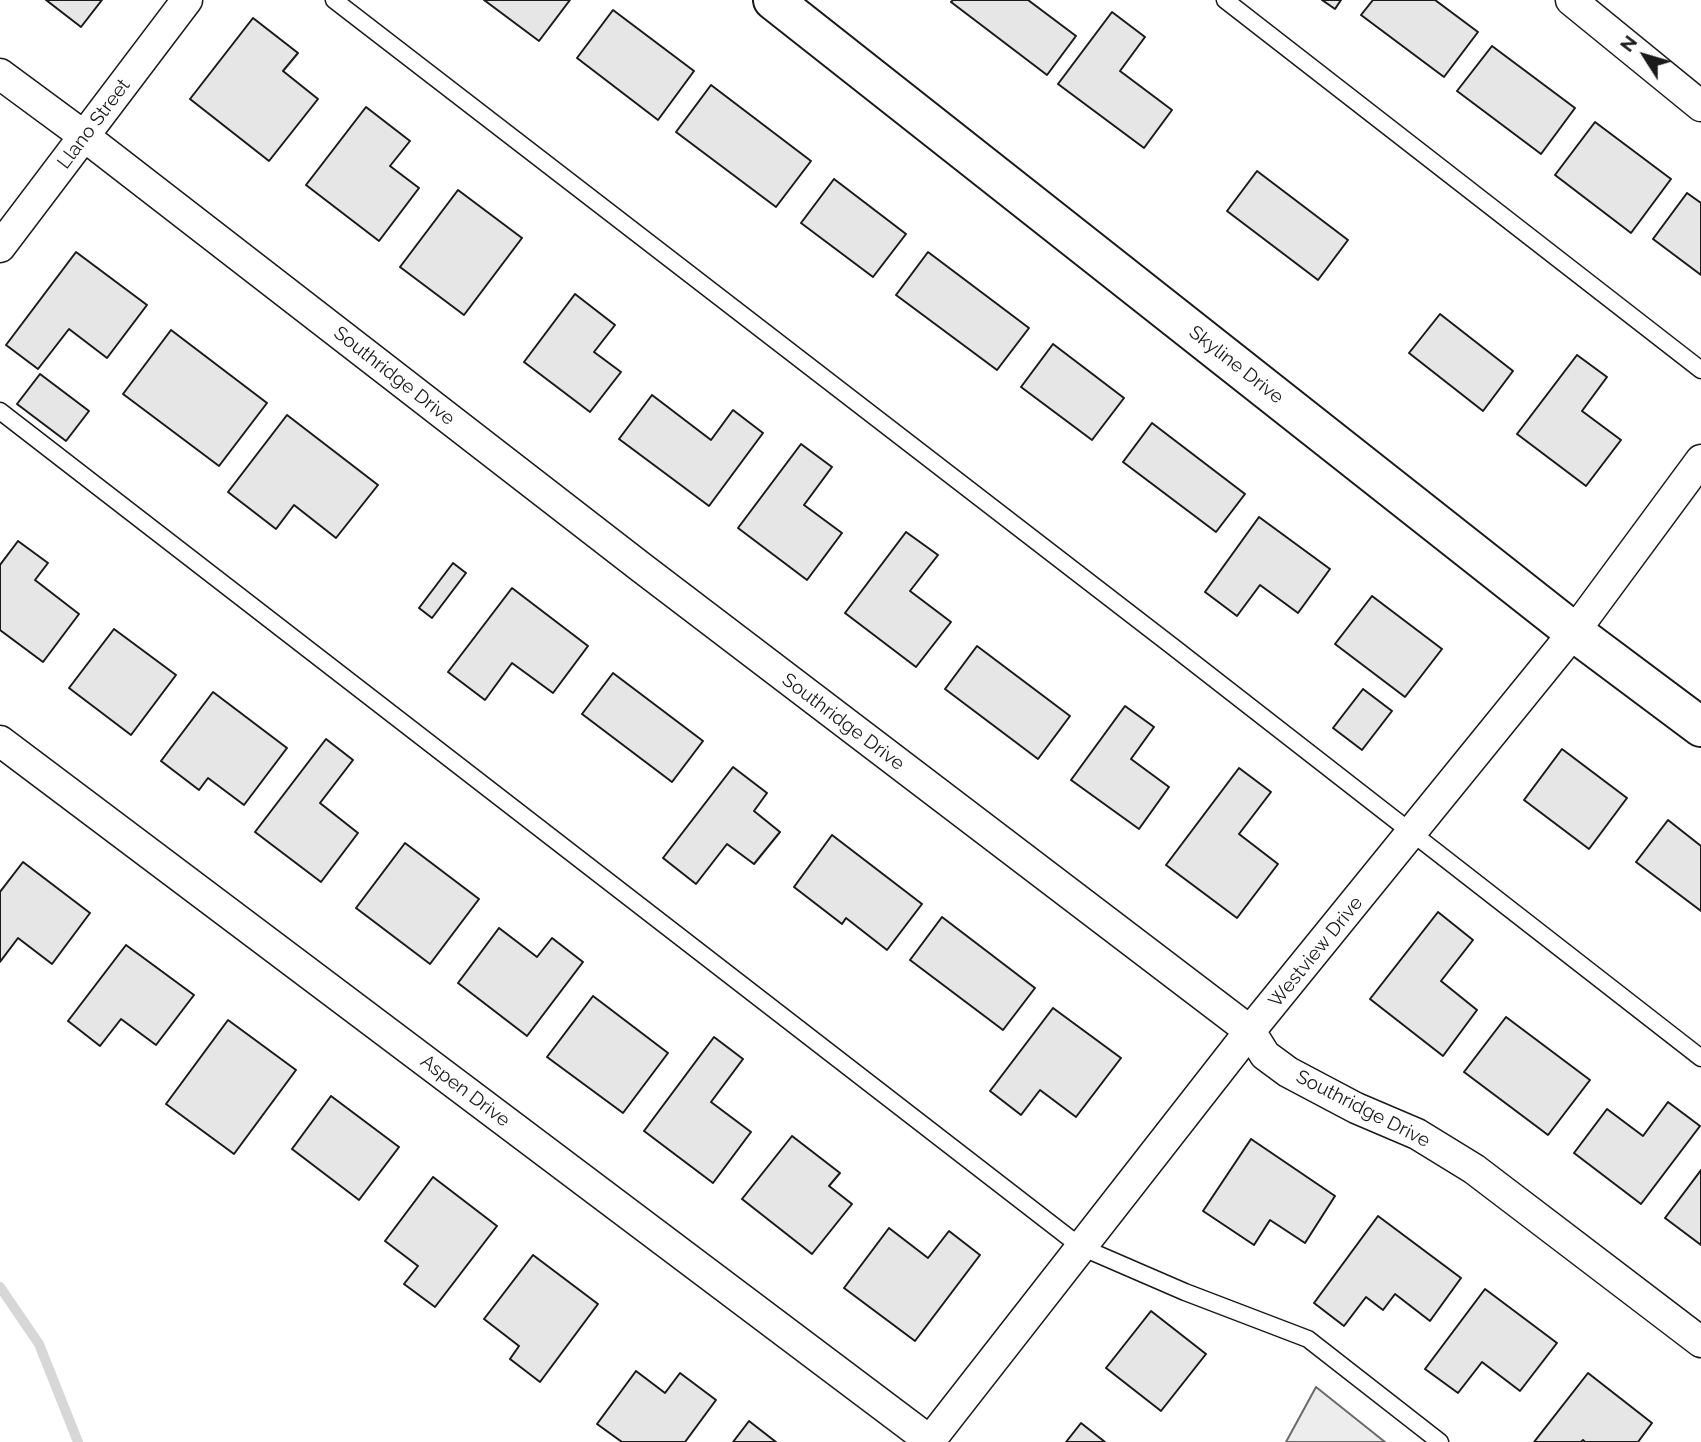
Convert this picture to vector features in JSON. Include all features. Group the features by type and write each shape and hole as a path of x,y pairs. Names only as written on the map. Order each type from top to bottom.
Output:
{"street":[{"name":"Llano Street","path":"0,247 187,0"},
{"name":"Skyline Drive","path":"773,0 1574,632 1701,727"},
{"path":"1571,0 1701,106"},
{"name":"Southridge Drive","path":"0,74 84,136 653,577 1250,1031 1265,1055 1288,1072 1356,1108 1417,1134 1474,1169 1701,1342"},
{"name":"Westview Drive","path":"929,1441 1250,1031 1574,632 1701,460"},
{"name":"Aspen Drive","path":"0,741 929,1441"}],"lane":[{"path":"334,0 1139,620 1701,1058"},
{"path":"1225,0 1701,370"},
{"path":"0,411 1081,1247 1185,1292 1308,1339 1440,1442"}],"shaded area":[{"path":"1316,1387 1385,1442 1286,1442"}],"building":[{"path":"46,0 102,0 81,27"},
{"path":"484,0 570,0 539,41"},
{"path":"1028,0 1076,36 1047,75 951,2"},
{"path":"1322,0 1341,0 1335,9"},
{"path":"1373,0 1435,0 1478,32 1444,77 1361,15"},
{"path":"613,10 694,71 658,120 577,58"},
{"path":"1112,12 1145,37 1120,71 1172,110 1144,148 1058,84"},
{"path":"253,18 298,53 283,71 318,99 269,161 190,99"},
{"path":"1492,46 1575,108 1541,154 1457,91"},
{"path":"711,85 811,161 776,207 676,132"},
{"path":"366,107 410,141 390,166 419,188 379,241 306,185"},
{"path":"1595,122 1671,179 1631,233 1555,175"},
{"path":"1257,171 1348,240 1318,280 1227,211"},
{"path":"834,179 906,234 873,277 801,223"},
{"path":"458,190 522,238 464,315 400,267"},
{"path":"1687,193 1701,203 1701,275 1653,239"},
{"path":"76,252 147,305 107,358 69,329 38,369 6,345"},
{"path":"928,252 1029,328 997,370 896,295"},
{"path":"575,294 615,325 594,352 621,372 590,412 524,362"},
{"path":"1440,314 1513,371 1483,411 1409,353"},
{"path":"171,330 267,403 219,466 123,394"},
{"path":"1053,344 1124,398 1092,440 1021,387"},
{"path":"1577,355 1607,377 1582,411 1621,440 1586,486 1517,434"},
{"path":"40,374 89,411 66,441 17,404"},
{"path":"652,395 711,440 733,410 763,433 709,506 619,439"},
{"path":"287,415 378,485 336,538 294,505 276,529 228,492"},
{"path":"1152,423 1245,494 1216,532 1123,462"},
{"path":"801,444 832,467 804,505 842,533 807,580 738,528"},
{"path":"1259,517 1330,569 1298,613 1260,585 1237,616 1205,592"},
{"path":"906,532 938,555 910,591 951,622 916,667 845,613"},
{"path":"18,541 48,563 35,580 79,614 43,662 0,630 0,565"},
{"path":"453,563 466,573 432,618 419,608"},
{"path":"512,588 588,646 553,693 512,663 485,700 448,672"},
{"path":"1372,596 1442,649 1405,697 1335,644"},
{"path":"114,629 176,675 131,735 69,688"},
{"path":"977,646 1070,716 1038,759 945,689"},
{"path":"613,673 703,741 672,782 582,714"},
{"path":"1363,689 1392,711 1362,750 1333,728"},
{"path":"213,692 287,748 244,805 208,778 199,790 161,761"},
{"path":"1125,706 1154,727 1131,759 1169,787 1139,829 1071,780"},
{"path":"326,739 353,760 320,803 358,833 321,882 255,832"},
{"path":"1562,749 1627,798 1589,849 1524,800"},
{"path":"733,767 767,793 754,811 780,832 754,864 727,844 696,884 663,858"},
{"path":"1239,768 1271,792 1239,834 1278,864 1237,918 1166,865"},
{"path":"1668,820 1701,846 1701,911 1636,862"},
{"path":"832,835 922,904 887,950 846,918 842,924 794,887"},
{"path":"405,843 479,899 430,964 356,908"},
{"path":"23,862 90,913 52,964 18,938 0,962 0,892"},
{"path":"1438,912 1473,940 1441,981 1477,1010 1443,1056 1370,999"},
{"path":"942,917 1035,988 1003,1030 910,960"},
{"path":"499,928 537,957 552,938 583,962 527,1036 458,983"},
{"path":"126,945 194,995 156,1045 121,1019 100,1046 68,1021"},
{"path":"593,996 668,1053 623,1113 547,1057"},
{"path":"1053,1008 1121,1058 1076,1117 1040,1090 1021,1115 990,1091"},
{"path":"1506,1017 1590,1080 1548,1135 1464,1072"},
{"path":"228,1020 296,1070 234,1154 166,1104"},
{"path":"714,1037 743,1059 711,1102 751,1132 713,1183 644,1131"},
{"path":"331,1096 399,1147 359,1200 292,1149"},
{"path":"1668,1102 1700,1126 1641,1204 1574,1153 1607,1109 1643,1136"},
{"path":"792,1136 840,1173 829,1186 852,1204 812,1254 742,1199"},
{"path":"1251,1139 1335,1196 1305,1243 1270,1220 1254,1245 1203,1211"},
{"path":"1701,1170 1701,1245 1665,1218"},
{"path":"433,1177 497,1226 435,1307 404,1284 418,1266 385,1241"},
{"path":"1378,1216 1461,1278 1430,1321 1395,1294 1383,1310 1366,1297 1344,1326 1314,1303"},
{"path":"889,1228 928,1258 949,1231 980,1255 915,1341 844,1288"},
{"path":"533,1255 598,1304 540,1382 510,1359 519,1346 484,1319"},
{"path":"1485,1289 1557,1343 1520,1391 1482,1362 1458,1393 1425,1369"},
{"path":"1151,1311 1206,1354 1161,1411 1106,1368"},
{"path":"636,1371 665,1393 680,1373 716,1400 685,1442 622,1442 597,1424"},
{"path":"1588,1373 1652,1423 1638,1442 1534,1442"},
{"path":"749,1421 776,1442 733,1442"},
{"path":"1081,1423 1105,1442 1066,1442"}],"waterway":[{"path":"0,1287 39,1344 78,1442"}]}
